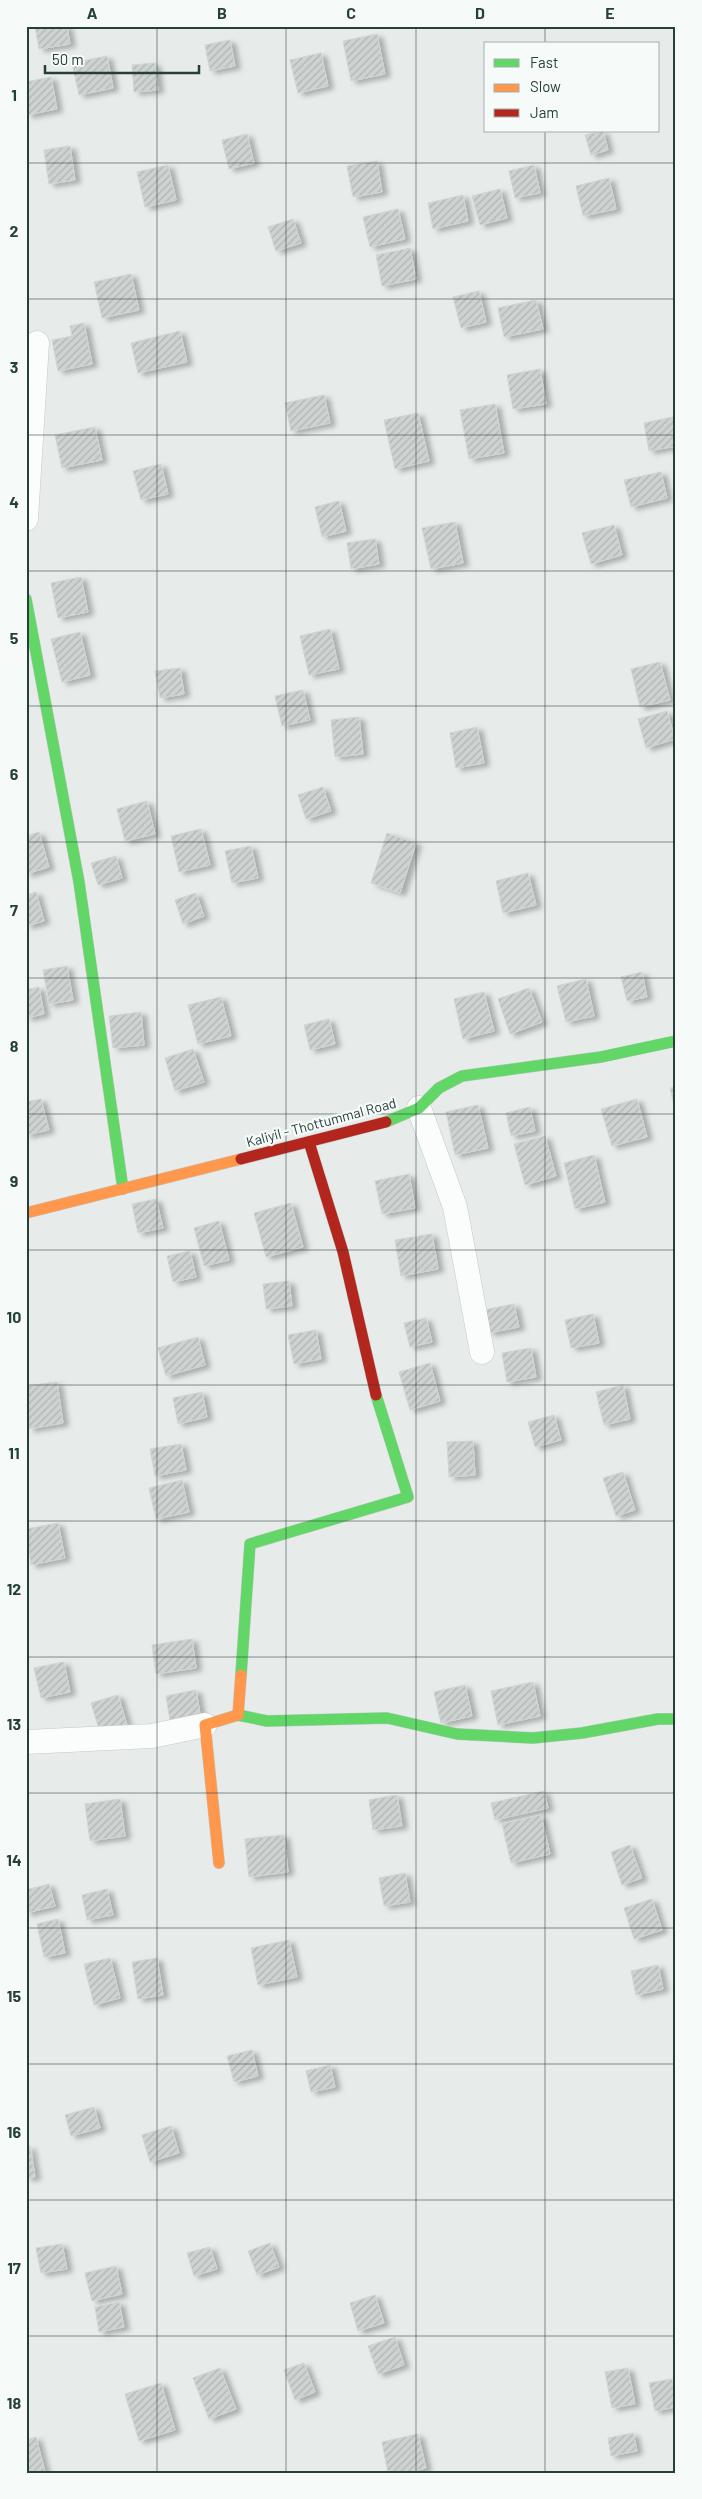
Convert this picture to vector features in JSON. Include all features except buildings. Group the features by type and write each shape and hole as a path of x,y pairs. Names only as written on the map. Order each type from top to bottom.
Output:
{"street":[{"path":"26,518 37,343"},
{"path":"26,599 79,882 123,1190"},
{"name":"Kaliyil - Thottummal Road","path":"26,1213 123,1190 393,1120 419,1108 439,1088 462,1076 601,1057 676,1041"},
{"path":"419,1108 455,1206 482,1352"},
{"path":"238,1715 250,1544 408,1497 371,1381 343,1252 309,1142"},
{"path":"26,1742 152,1736 205,1725 238,1715 267,1721 387,1718 457,1734 533,1738 582,1733 658,1719 676,1719"},
{"path":"205,1725 219,1862"}],"traffic: fast":[{"path":"26,599 79,882 123,1189"},
{"path":"386,1122 419,1108 439,1088 462,1076 601,1057 676,1041"},
{"path":"241,1675 250,1544 408,1497 376,1395"},
{"path":"238,1715 267,1721 387,1718 457,1734 533,1738 582,1733 658,1719 676,1719"}],"traffic: slow":[{"path":"26,1213 241,1159"},
{"path":"219,1863 205,1725 238,1715 241,1675"}],"traffic: jam":[{"path":"241,1159 386,1122"},
{"path":"309,1142 343,1252 376,1395"}]}
